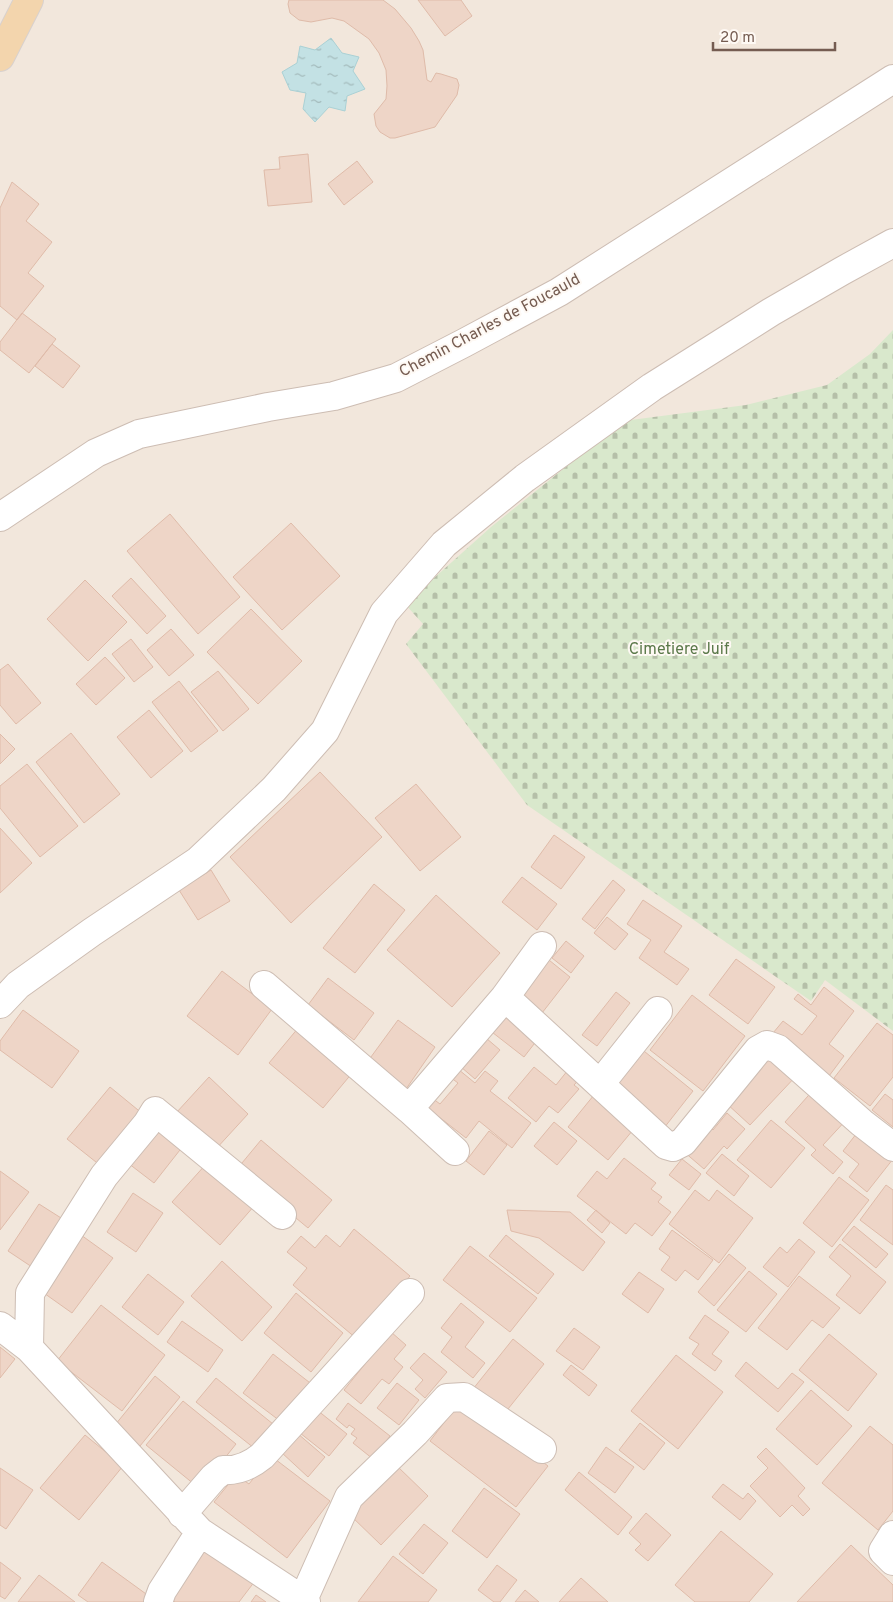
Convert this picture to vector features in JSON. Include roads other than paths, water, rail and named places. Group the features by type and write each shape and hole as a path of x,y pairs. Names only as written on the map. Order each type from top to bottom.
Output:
{"main road":[{"path":"0,57 30,0"}],"street":[{"name":"Chemin Charles de Foucauld","path":"0,517 96,453 139,434 268,407 334,396 396,378 559,292 893,78"},
{"path":"0,1004 18,985 92,932 198,862 274,789 325,731 384,612 444,544 525,478 652,387 771,312 893,244"},
{"path":"409,1108 505,997 542,946"},
{"path":"264,984 409,1108 454,1151"},
{"path":"505,997 666,1145 673,1147 683,1142 758,1050 768,1045 778,1049 893,1148"},
{"path":"600,1084 658,1011"},
{"path":"29,1348 30,1294 104,1176 147,1124 155,1111 282,1216"},
{"path":"158,1602 191,1523 214,1477 223,1470 251,1464 262,1456 410,1293"},
{"path":"0,1326 29,1348 191,1523 304,1601 349,1497 415,1434 447,1398 464,1396 542,1449"},
{"path":"893,1536 883,1551 893,1561"}],"water":[{"path":"331,38 342,53 359,57 353,71 365,89 347,96 345,111 329,107 315,122 303,109 306,93 290,90 282,72 297,63 300,46 315,50"}],"park label":[{"name":"Cimetiere Juif","path":"679,650"}]}
